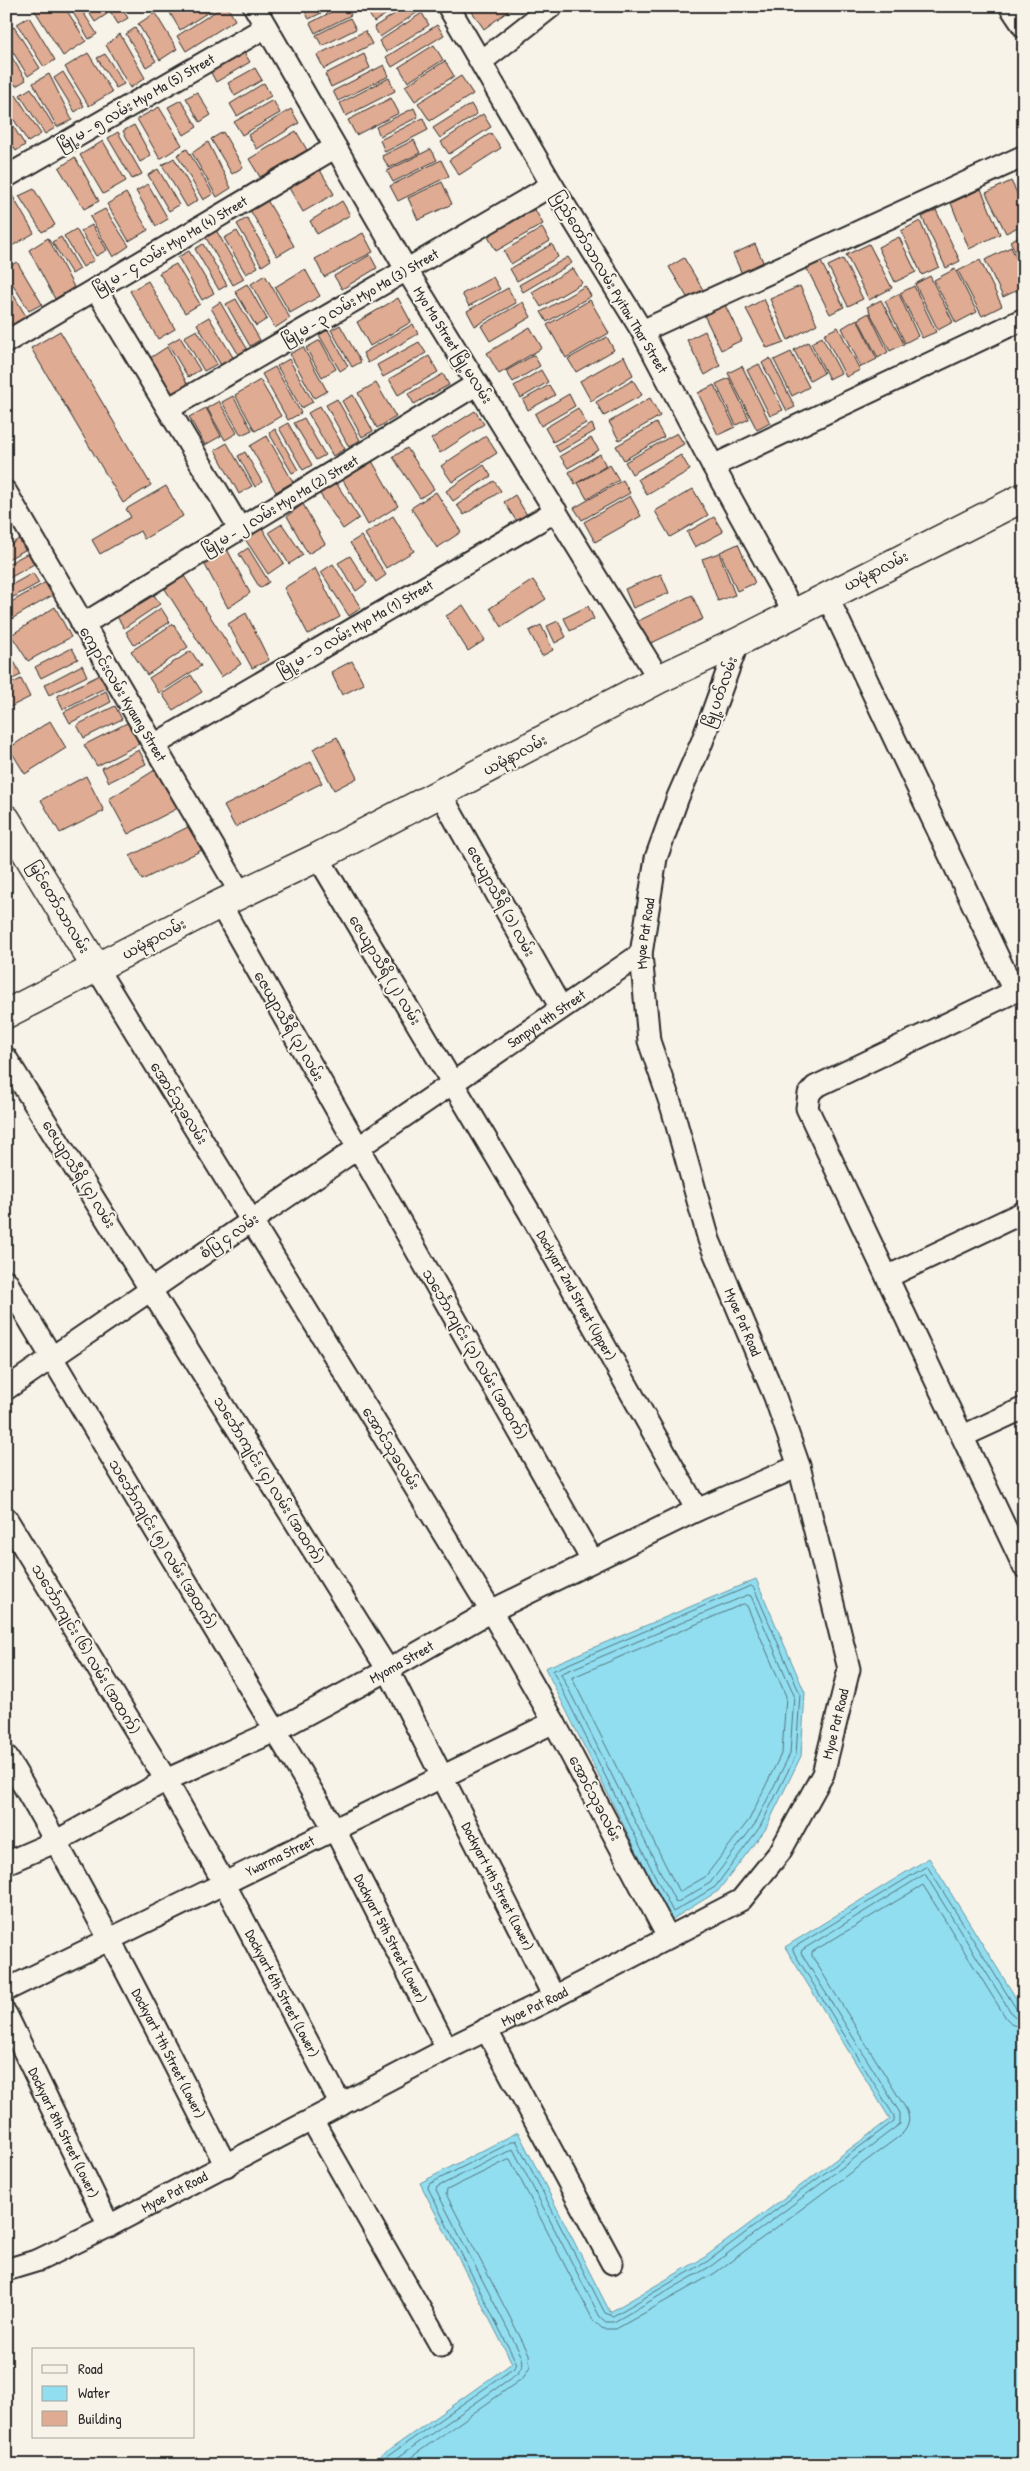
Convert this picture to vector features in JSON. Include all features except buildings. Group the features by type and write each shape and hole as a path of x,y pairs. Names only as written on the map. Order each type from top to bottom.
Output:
{"main road":[{"name":"ယမုံနာလမ်း","path":"6,1014 231,899 318,858 659,679 738,642 1024,497"},
{"name":"မြင်တော်သာလမ်း","path":"6,819 97,969"}],"street":[{"name":"Myo Ma Street မြို့မလမ်း","path":"254,6 334,148 406,269 659,679"},
{"name":"ပြည်တော်သာလမ်း Pyitaw Thar Street","path":"448,6 482,61 552,185 642,331 713,466 794,613"},
{"path":"482,61 552,6"},
{"path":"1010,6 1024,27"},
{"name":"မြို့မ - ၅ လမ်း Myo Ma (5) Street","path":"6,177 266,27"},
{"name":"မြို့မ - ၄ လမ်း Myo Ma (4) Street","path":"6,342 334,148"},
{"path":"642,331 1024,156"},
{"name":"မြို့မ - ၃ လမ်း Myo Ma (3) Street","path":"168,409 552,185"},
{"path":"96,289 240,529"},
{"path":"713,466 1024,319"},
{"name":"မြို့မ - ၂ လမ်း Myo Ma (2) Street","path":"82,625 478,384"},
{"name":"ကျောင်းလမ်း Kyaung Street","path":"6,492 82,625 154,745 231,899"},
{"name":"မြို့မ - ၁ လမ်း Myo Ma (1) Street","path":"154,745 556,511"},
{"path":"828,596 1019,989 815,1087 809,1094 807,1108 1024,1567"},
{"name":"မြို့ပတ်လမ်း","path":"702,742 738,642"},
{"name":"Myoe Pat Road","path":"6,2270 39,2260 108,2226 447,2049 554,1997 741,1900 780,1852 824,1774 848,1669 799,1466 775,1397 709,1240 672,1108 649,1041 640,954 656,858 678,797 702,742"},
{"name":"ဇေယျာသီရိ (၁) လမ်း","path":"440,794 561,1008"},
{"name":"ဇေယျာသီရိ (၂) လမ်း","path":"318,858 452,1083"},
{"name":"ဇေယျာသီရိ (၃) လမ်း","path":"231,899 358,1147"},
{"name":"Sanpya 4th Street","path":"452,1083 640,954"},
{"name":"အောင်သုခလမ်း","path":"97,969 491,1611 554,1722 668,1937"},
{"name":"ဇေယျာသီရိ (၄) လမ်း","path":"6,1058 151,1290"},
{"name":"စံပြ ၄ လမ်း","path":"6,1389 452,1083"},
{"name":"Dockyart 2nd Street (Upper)","path":"452,1083 530,1213 697,1510"},
{"name":"သင်္ဘောကျင်း (၃) လမ်း (အထက်)","path":"358,1147 592,1560"},
{"path":"887,1277 1024,1212"},
{"name":"သင်္ဘောကျင်း (၅) လမ်း (အထက်)","path":"6,1281 335,1830"},
{"name":"သင်္ဘောကျင်း (၄) လမ်း (အထက်)","path":"151,1290 388,1670 442,1775"},
{"path":"963,1436 1024,1408"},
{"name":"Myoma Street","path":"6,1863 57,1841 166,1780 275,1731 388,1670 491,1611 592,1560 697,1510 799,1466"},
{"name":"သင်္ဘောကျင်း (၆) လမ်း (အထက်)","path":"6,1518 166,1780 224,1883"},
{"name":"Ywarma Street","path":"6,1990 335,1830 442,1775 554,1722"},
{"name":"Dockyart 7th Street (Lower)","path":"6,1756 57,1841 111,1940 226,2166"},
{"name":"Dockyart 4th Street (Lower)","path":"442,1775 554,1997"},
{"name":"Dockyart 5th Street (Lower)","path":"335,1830 447,2049"},
{"name":"Dockyart 6th Street (Lower)","path":"224,1883 341,2104"},
{"name":"Dockyart 8th Street (Lower)","path":"6,2014 108,2226"},
{"path":"486,2029 612,2263"},
{"path":"312,2120 441,2346"}],"water":[{"path":"756,1579 805,1693 801,1756 765,1830 718,1891 671,1920 545,1668"},
{"path":"929,1858 1024,2011 1024,2465 364,2465 378,2458 512,2363 420,2183 518,2132 610,2312 705,2257 890,2119 785,1947"}]}
